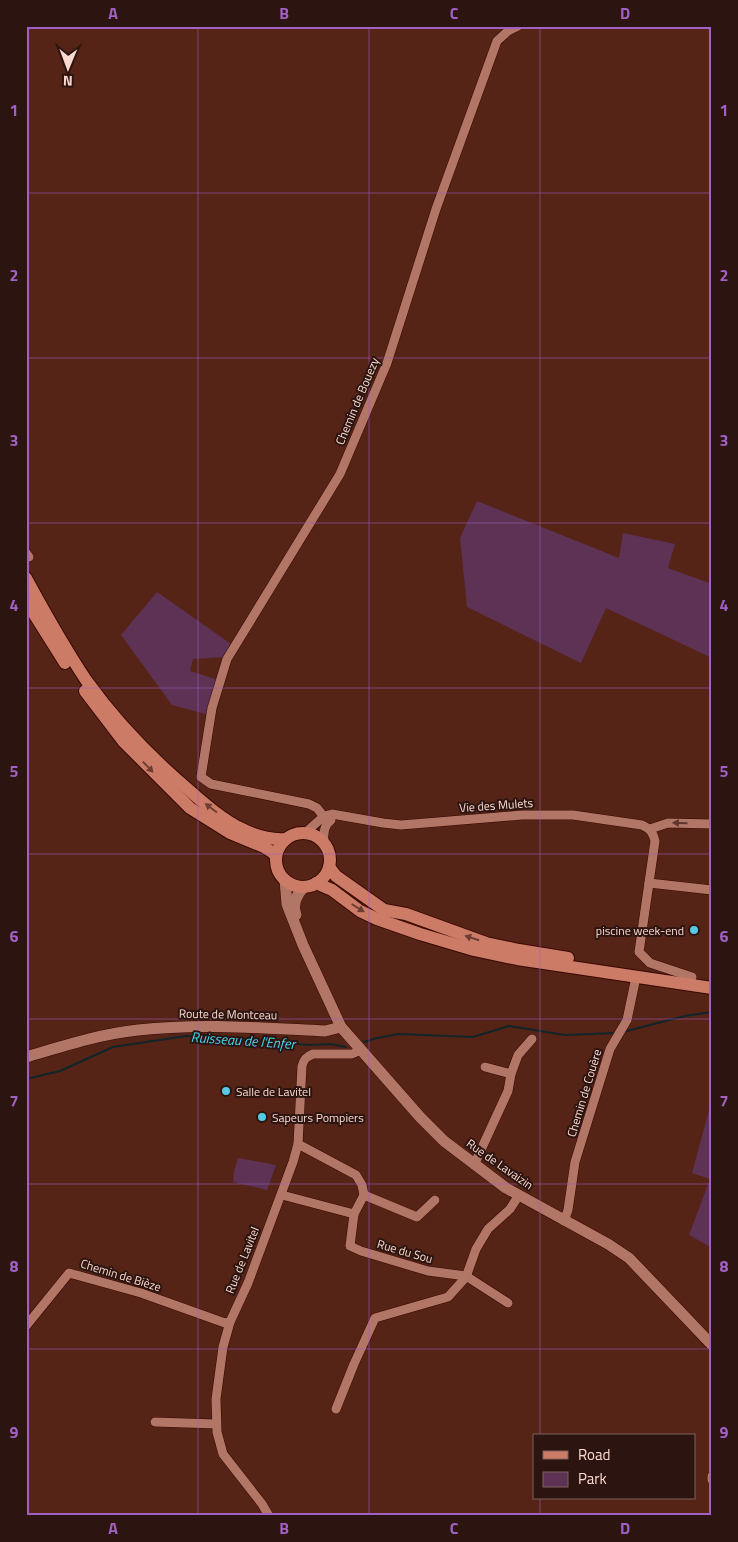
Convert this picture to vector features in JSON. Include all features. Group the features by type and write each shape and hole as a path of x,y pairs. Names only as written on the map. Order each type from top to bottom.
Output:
{"main road":[{"path":"26,578 66,649 87,681 129,735 182,785 221,816 241,829 257,835 267,838 286,839"},
{"path":"26,601 59,655 98,710 124,742 174,794 195,812 230,833 264,847 276,856"},
{"path":"310,885 322,879 329,867 329,854 324,843 305,833 292,836 281,844 276,856 278,869 285,880 290,884 310,885 332,890 346,902 369,915 445,942 474,950 517,959 712,988"},
{"path":"329,867 343,882 384,910 406,914 486,942 519,950 712,980"},
{"name":"Rue de Lavaizin","path":"285,880 287,904 303,945 341,1027 431,1128 474,1165 506,1188 608,1244 629,1258 712,1345"},
{"name":"Rue de Lavaizin","path":"310,885 296,896 294,906 308,942 314,966"},
{"name":"Route de Montceau","path":"26,1057 78,1041 136,1030 190,1026 325,1031 341,1027"}],"street":[{"name":"Chemin de Bouezy","path":"326,819 317,808 309,804 211,784 201,777 212,708 227,659 340,474 387,363 436,209 497,41 508,31 518,26"},
{"name":"Vie des Mulets","path":"326,819 332,814 383,824 401,825 522,815 573,815 642,825 650,829"},
{"path":"305,833 326,819"},
{"path":"324,843 326,819"},
{"path":"692,977 650,963 639,952 655,841 654,834 650,829 668,823 712,824"},
{"path":"649,883 712,890"},
{"name":"Chemin de Couère","path":"564,1221 568,1210 576,1162 610,1049 627,1020 636,977"},
{"path":"474,1165 508,1091 511,1074 518,1055 532,1039"},
{"name":"Rue de Lavitel","path":"269,1516 262,1504 223,1454 219,1443 216,1424 216,1399 223,1347 230,1322 248,1283 294,1162 298,1144 302,1066 304,1060 313,1054 352,1054 361,1050"},
{"path":"485,1067 511,1074"},
{"path":"298,1144 356,1175 362,1185 364,1195 417,1217 435,1200"},
{"path":"282,1195 354,1214"},
{"name":"Rue du Sou","path":"364,1195 354,1214 350,1246 428,1271 466,1276 508,1303"},
{"path":"336,1408 375,1318 448,1297 466,1276 476,1249 488,1228 510,1209 519,1195"},
{"name":"Chemin de Bièze","path":"26,1326 69,1273 141,1293 225,1323 230,1322"},
{"path":"155,1422 216,1424"}],"green space":[{"path":"477,501 619,558 623,533 675,544 668,568 712,584 712,658 606,608 581,663 467,607 460,538"},
{"path":"157,592 234,646 225,657 193,659 190,671 218,680 209,715 172,705 121,635"},
{"path":"712,1099 712,1248 689,1235 710,1179 692,1173"},
{"path":"238,1158 276,1165 267,1190 233,1182"}],"waterway":[{"name":"Ruisseau de l'Enfer","path":"623,1032 685,1016 712,1012"},
{"name":"Ruisseau de l'Enfer","path":"364,1042 399,1034 473,1037 509,1026 565,1035 616,1033"},
{"name":"Ruisseau de l'Enfer","path":"26,1079 60,1071 113,1047 186,1036 250,1039 309,1045 330,1044 346,1047"}],"place":[{"name":"piscine week-end","path":"694,930"},
{"name":"Salle de Lavitel","path":"226,1091"},
{"name":"Sapeurs Pompiers","path":"262,1117"}]}
